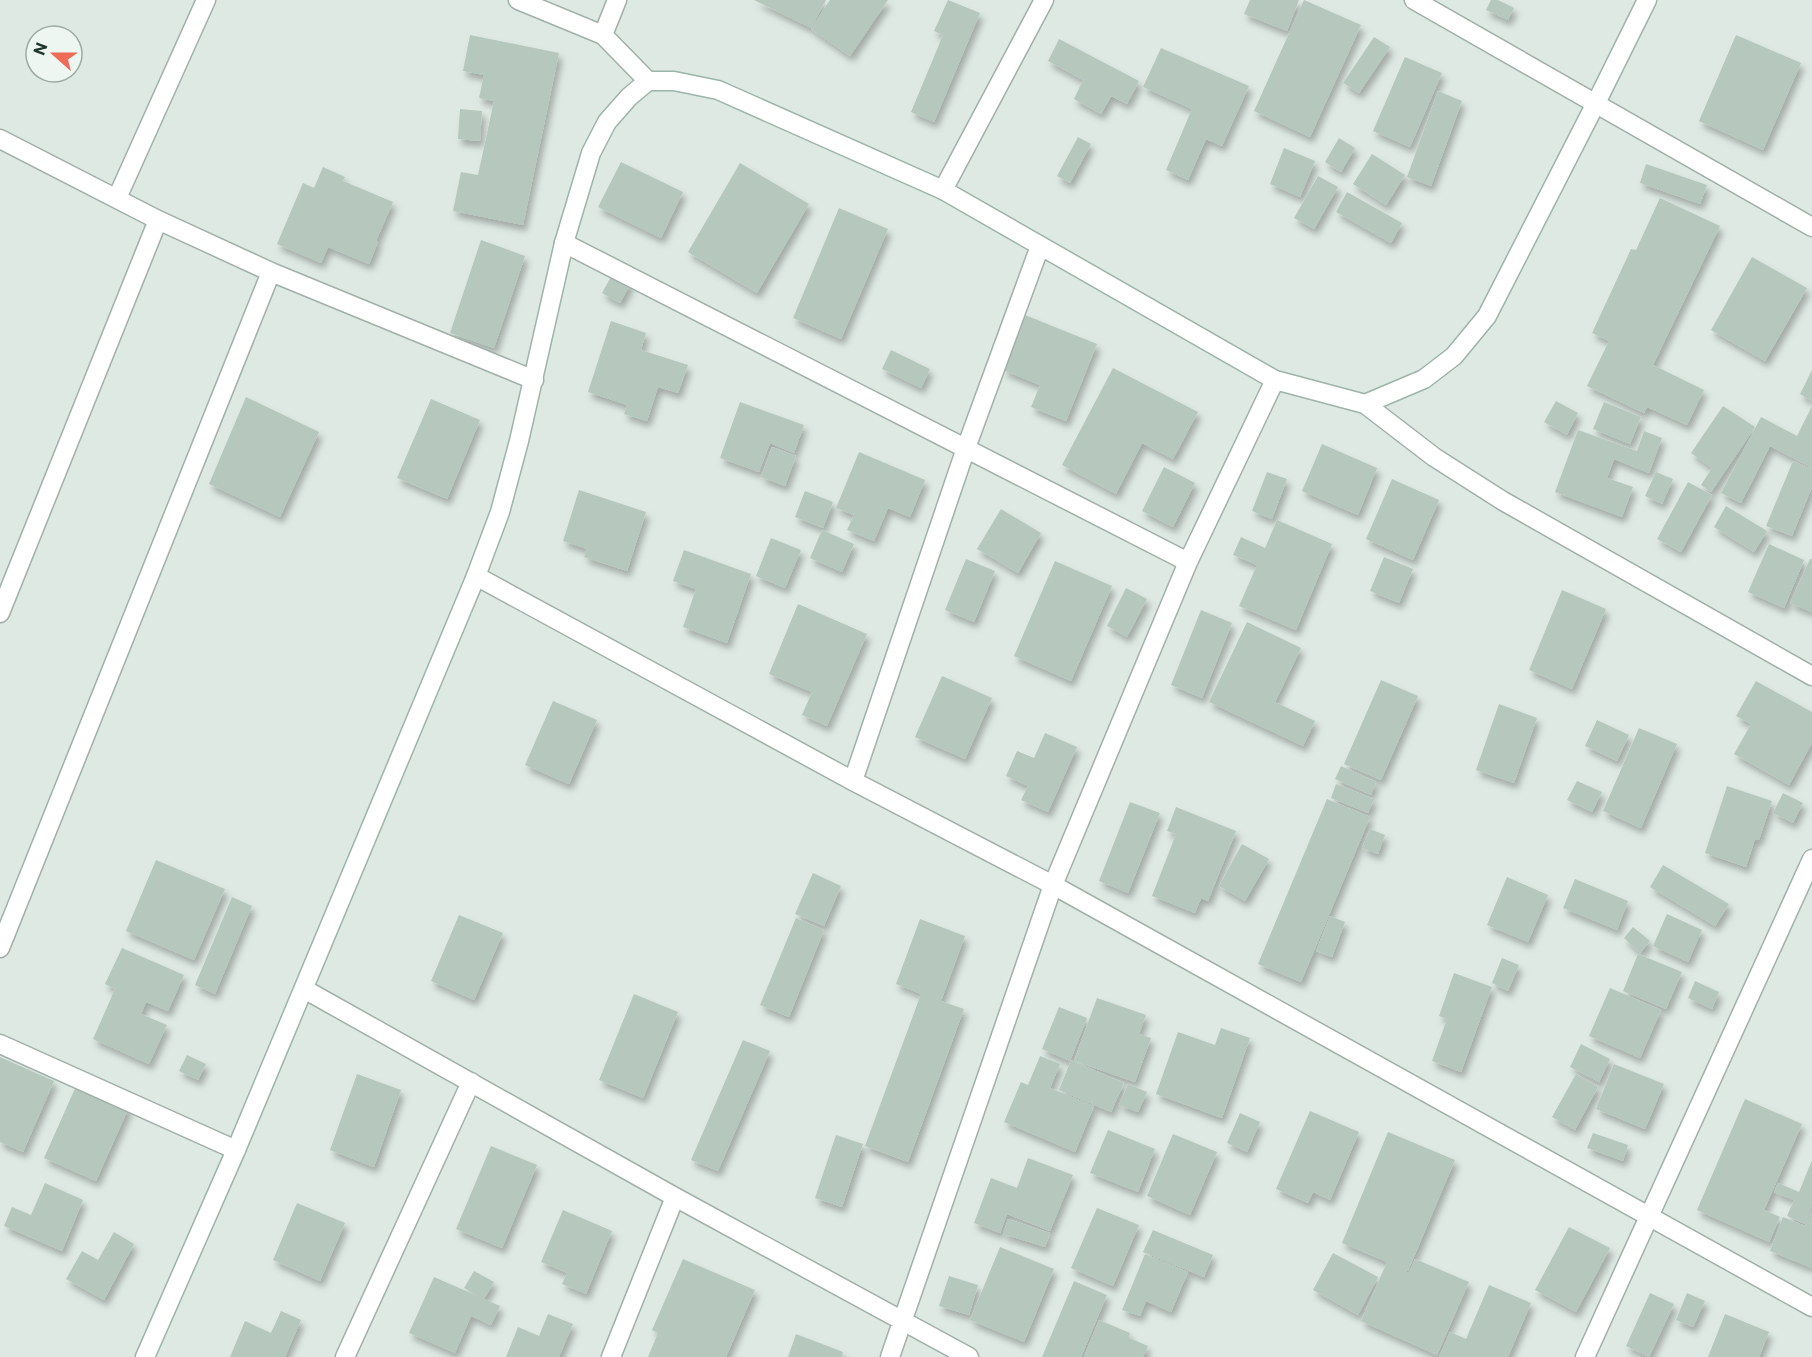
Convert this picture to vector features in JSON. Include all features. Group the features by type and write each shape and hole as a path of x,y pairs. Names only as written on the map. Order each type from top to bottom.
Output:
{"street":[{"path":"117,198 206,0"},
{"path":"518,0 603,35 648,81"},
{"path":"603,35 617,0"},
{"path":"943,190 1044,0"},
{"path":"1414,0 1812,227"},
{"path":"1365,404 1424,379 1454,356 1487,316 1647,0"},
{"path":"146,1357 304,989 476,576 500,512 534,380 564,243 591,153 607,122 629,97 648,81 674,81 718,90 943,190 1275,380 1365,404 1434,458 1503,501 1812,676"},
{"path":"0,139 158,220 271,272 534,380"},
{"path":"0,613 158,220"},
{"path":"564,243 1188,562"},
{"path":"853,782 966,448 1040,246"},
{"path":"0,948 271,272"},
{"path":"890,1357 1053,885 1188,562 1275,380"},
{"path":"476,576 853,782 1053,885 1812,1307"},
{"path":"1585,1357 1812,859"},
{"path":"304,989 675,1197 969,1357"},
{"path":"0,1044 236,1150"},
{"path":"345,1357 471,1082"},
{"path":"611,1357 675,1197"}],"building":[{"path":"754,0 826,0 811,28"},
{"path":"830,0 888,0 850,56 811,29"},
{"path":"948,0 980,13 934,122 911,112 943,35 934,31"},
{"path":"1250,0 1299,0 1287,31 1244,14"},
{"path":"1304,0 1361,25 1310,137 1254,111"},
{"path":"1491,0 1498,0 1514,8 1508,20 1486,10"},
{"path":"470,35 559,53 523,225 453,211 461,172 478,175 494,101 479,98 484,75 463,71"},
{"path":"1736,35 1801,63 1763,150 1699,121"},
{"path":"1374,37 1390,47 1359,93 1343,83"},
{"path":"1059,39 1139,81 1127,104 1111,96 1101,114 1074,99 1083,80 1048,61"},
{"path":"1161,48 1249,86 1222,146 1206,139 1188,180 1166,170 1192,109 1143,87"},
{"path":"1405,57 1442,73 1410,147 1373,131"},
{"path":"1438,91 1462,101 1431,186 1407,177"},
{"path":"460,109 482,111 480,141 458,139"},
{"path":"1078,137 1091,144 1070,183 1057,176"},
{"path":"1339,138 1355,148 1341,172 1325,162"},
{"path":"1284,148 1315,161 1300,197 1270,184"},
{"path":"1372,154 1405,175 1386,205 1353,184"},
{"path":"621,162 683,192 661,238 598,207"},
{"path":"740,163 809,204 757,293 688,252"},
{"path":"1646,164 1707,185 1700,204 1640,183"},
{"path":"323,167 345,177 343,181 393,202 369,264 328,247 321,263 277,244 303,183 314,188"},
{"path":"1318,176 1338,187 1314,229 1294,218"},
{"path":"1347,192 1402,223 1391,243 1336,212"},
{"path":"1660,198 1720,226 1653,365 1704,390 1687,425 1647,407 1644,413 1587,386 1609,341 1592,333 1631,249 1636,250"},
{"path":"839,208 888,229 841,339 793,318"},
{"path":"481,240 525,256 494,348 450,333"},
{"path":"1752,257 1807,288 1765,361 1711,330"},
{"path":"613,273 631,283 620,303 602,293"},
{"path":"1025,315 1097,344 1066,421 1031,407 1040,385 1003,370"},
{"path":"611,321 646,333 641,350 688,365 678,393 658,387 647,421 624,414 627,405 588,392"},
{"path":"891,350 930,369 921,388 882,369"},
{"path":"1113,368 1198,412 1173,459 1142,443 1116,494 1062,465"},
{"path":"1812,370 1812,401 1800,394"},
{"path":"246,397 319,432 280,517 209,484"},
{"path":"431,399 480,420 447,499 397,478"},
{"path":"1556,401 1578,413 1567,435 1544,422"},
{"path":"740,402 804,425 794,453 770,443 759,472 720,458"},
{"path":"1604,402 1641,417 1630,444 1593,429"},
{"path":"1723,406 1755,427 1711,492 1701,485 1712,468 1691,453"},
{"path":"1812,406 1812,468 1770,446 1741,503 1721,493 1761,417 1797,436"},
{"path":"1578,430 1637,451 1644,431 1662,438 1649,473 1614,459 1607,478 1633,487 1622,517 1555,492"},
{"path":"1322,444 1377,468 1358,515 1302,491"},
{"path":"772,447 796,456 785,486 761,477"},
{"path":"859,452 925,480 910,517 888,508 874,541 847,530 854,515 836,508"},
{"path":"1793,461 1812,469 1812,487 1792,536 1766,526"},
{"path":"1164,467 1195,483 1173,527 1142,511"},
{"path":"1267,472 1287,479 1272,519 1252,511"},
{"path":"1656,472 1673,479 1662,504 1645,496"},
{"path":"1392,479 1439,500 1413,560 1366,539"},
{"path":"1688,482 1712,495 1681,552 1657,539"},
{"path":"579,490 646,512 627,571 584,557 587,549 563,541"},
{"path":"805,491 833,502 823,528 795,517"},
{"path":"1726,506 1767,531 1754,552 1714,527"},
{"path":"1001,509 1041,533 1018,573 977,549"},
{"path":"1277,520 1332,544 1296,630 1239,606 1257,565 1233,555 1241,537 1265,548"},
{"path":"822,530 854,544 842,572 810,558"},
{"path":"771,538 801,550 785,588 756,576"},
{"path":"1769,544 1804,560 1784,608 1748,592"},
{"path":"684,550 751,574 727,643 683,627 696,589 673,581"},
{"path":"1384,557 1413,569 1399,603 1370,591"},
{"path":"966,559 995,571 974,622 945,610"},
{"path":"1812,559 1812,612 1790,603"},
{"path":"1055,561 1112,586 1071,681 1014,656"},
{"path":"1126,588 1147,599 1127,637 1107,626"},
{"path":"1562,590 1606,609 1572,689 1529,670"},
{"path":"798,604 867,634 827,726 802,715 812,692 769,674"},
{"path":"1201,610 1232,623 1202,698 1171,685"},
{"path":"1247,622 1301,648 1275,702 1315,721 1303,746 1209,702"},
{"path":"942,676 992,698 965,759 915,737"},
{"path":"1381,680 1418,696 1381,780 1344,764"},
{"path":"1756,681 1812,712 1812,743 1789,785 1734,754 1751,724 1736,716"},
{"path":"553,701 597,720 569,784 525,765"},
{"path":"1499,704 1537,718 1514,783 1476,770"},
{"path":"1597,720 1629,735 1617,761 1585,746"},
{"path":"1639,728 1677,744 1641,828 1603,811"},
{"path":"1045,733 1077,747 1048,812 1021,800 1028,786 1006,776 1017,751 1034,758"},
{"path":"1341,766 1376,782 1371,795 1335,779"},
{"path":"1577,781 1602,792 1592,812 1567,800"},
{"path":"1336,784 1374,799 1368,813 1331,798"},
{"path":"1727,786 1772,801 1759,840 1755,839 1746,867 1705,853"},
{"path":"1783,793 1803,803 1793,823 1773,813"},
{"path":"1327,799 1370,817 1301,982 1258,964"},
{"path":"1130,802 1160,813 1128,893 1099,881"},
{"path":"1176,807 1236,831 1208,901 1201,898 1195,913 1152,896 1176,834 1167,831"},
{"path":"1370,829 1385,835 1378,854 1362,848"},
{"path":"1242,844 1269,859 1245,901 1219,886"},
{"path":"156,860 225,889 194,960 126,931"},
{"path":"1663,865 1729,904 1715,926 1650,887"},
{"path":"813,873 841,886 824,926 795,914"},
{"path":"1507,877 1548,895 1528,942 1487,925"},
{"path":"1575,879 1628,901 1617,930 1563,908"},
{"path":"232,897 252,906 215,994 195,985"},
{"path":"1667,914 1702,930 1688,962 1653,946"},
{"path":"459,915 503,933 474,1000 431,981"},
{"path":"1330,916 1345,922 1332,957 1316,951"},
{"path":"796,918 824,930 789,1017 760,1005"},
{"path":"920,919 965,936 941,1001 964,1009 908,1162 865,1146 921,994 896,984"},
{"path":"1633,927 1650,941 1640,953 1624,938"},
{"path":"122,948 184,975 168,1011 146,1002 141,1014 167,1025 149,1064 93,1039 115,989 105,984"},
{"path":"1638,954 1682,972 1666,1009 1623,991"},
{"path":"1502,958 1519,965 1508,991 1492,983"},
{"path":"1454,973 1492,987 1461,1072 1432,1061 1447,1019 1439,1016"},
{"path":"1695,981 1719,992 1712,1009 1688,998"},
{"path":"1610,988 1661,1010 1640,1058 1589,1036"},
{"path":"634,994 678,1012 643,1098 599,1080"},
{"path":"1097,998 1146,1015 1139,1034 1151,1038 1135,1082 1074,1061"},
{"path":"1059,1007 1087,1018 1070,1061 1042,1049"},
{"path":"1221,1028 1250,1038 1222,1118 1156,1094 1178,1032 1215,1045"},
{"path":"743,1040 770,1051 718,1171 691,1160"},
{"path":"1581,1044 1610,1059 1599,1082 1570,1067"},
{"path":"187,1055 206,1064 198,1080 179,1071"},
{"path":"1040,1056 1060,1064 1050,1088 1094,1106 1075,1152 1004,1122 1021,1082 1028,1085"},
{"path":"0,1057 54,1081 23,1152 0,1142"},
{"path":"1071,1060 1124,1083 1111,1112 1059,1090"},
{"path":"1614,1064 1664,1084 1645,1129 1596,1109"},
{"path":"357,1074 401,1090 374,1167 330,1150"},
{"path":"1576,1074 1598,1087 1575,1130 1552,1117"},
{"path":"77,1084 129,1107 96,1181 44,1158"},
{"path":"1128,1084 1147,1092 1138,1112 1119,1105"},
{"path":"1745,1099 1802,1124 1764,1210 1780,1217 1769,1242 1697,1210"},
{"path":"1310,1111 1359,1132 1330,1200 1313,1192 1308,1203 1276,1189"},
{"path":"1240,1113 1260,1122 1247,1152 1227,1143"},
{"path":"1108,1130 1155,1149 1138,1192 1090,1173"},
{"path":"1388,1132 1455,1160 1408,1271 1394,1266 1409,1273 1415,1259 1469,1282 1437,1355 1361,1321 1387,1262 1342,1243"},
{"path":"1593,1133 1628,1145 1623,1161 1587,1148"},
{"path":"1173,1134 1217,1152 1190,1215 1147,1196"},
{"path":"836,1135 863,1144 842,1207 815,1198"},
{"path":"491,1146 537,1165 502,1248 456,1229"},
{"path":"1028,1158 1073,1175 1050,1231 1007,1214 1000,1233 974,1223 991,1178 1017,1188"},
{"path":"1812,1160 1812,1206 1805,1224 1787,1216 1794,1200 1774,1192 1778,1183 1799,1192"},
{"path":"45,1183 83,1200 62,1251 4,1226 12,1207 31,1215"},
{"path":"297,1203 345,1223 320,1281 273,1260"},
{"path":"1097,1208 1139,1225 1113,1286 1071,1268"},
{"path":"563,1210 612,1231 586,1294 562,1284 567,1273 541,1262"},
{"path":"1812,1210 1812,1268 1770,1251 1783,1217 1805,1226"},
{"path":"1008,1219 1050,1233 1045,1247 1003,1234"},
{"path":"1569,1227 1610,1248 1576,1312 1535,1290"},
{"path":"1153,1230 1213,1255 1204,1277 1143,1252"},
{"path":"114,1232 134,1244 104,1300 66,1279 82,1251 98,1260"},
{"path":"1000,1247 1054,1269 1024,1342 970,1320"},
{"path":"1333,1253 1378,1277 1358,1315 1313,1290"},
{"path":"1145,1254 1188,1272 1171,1312 1146,1301 1140,1316 1122,1310"},
{"path":"683,1259 755,1290 726,1357 648,1357 658,1333 652,1330"},
{"path":"474,1271 494,1282 484,1299 464,1288"},
{"path":"949,1276 978,1285 969,1315 939,1306"},
{"path":"434,1277 500,1306 491,1325 471,1316 455,1353 409,1333"},
{"path":"1074,1281 1107,1295 1081,1357 1042,1357"},
{"path":"1489,1285 1531,1303 1508,1357 1439,1357 1450,1332 1466,1339"},
{"path":"1650,1293 1674,1304 1649,1357 1626,1346"},
{"path":"1687,1293 1705,1301 1693,1327 1676,1320"},
{"path":"281,1311 301,1320 285,1357 230,1357 245,1321 271,1333"},
{"path":"548,1314 573,1324 559,1357 506,1357 518,1327 539,1336"},
{"path":"1725,1314 1769,1332 1759,1357 1708,1357"},
{"path":"1099,1320 1130,1333 1129,1338 1148,1346 1143,1357 1084,1357"},
{"path":"796,1334 843,1352 841,1357 788,1357"}]}
